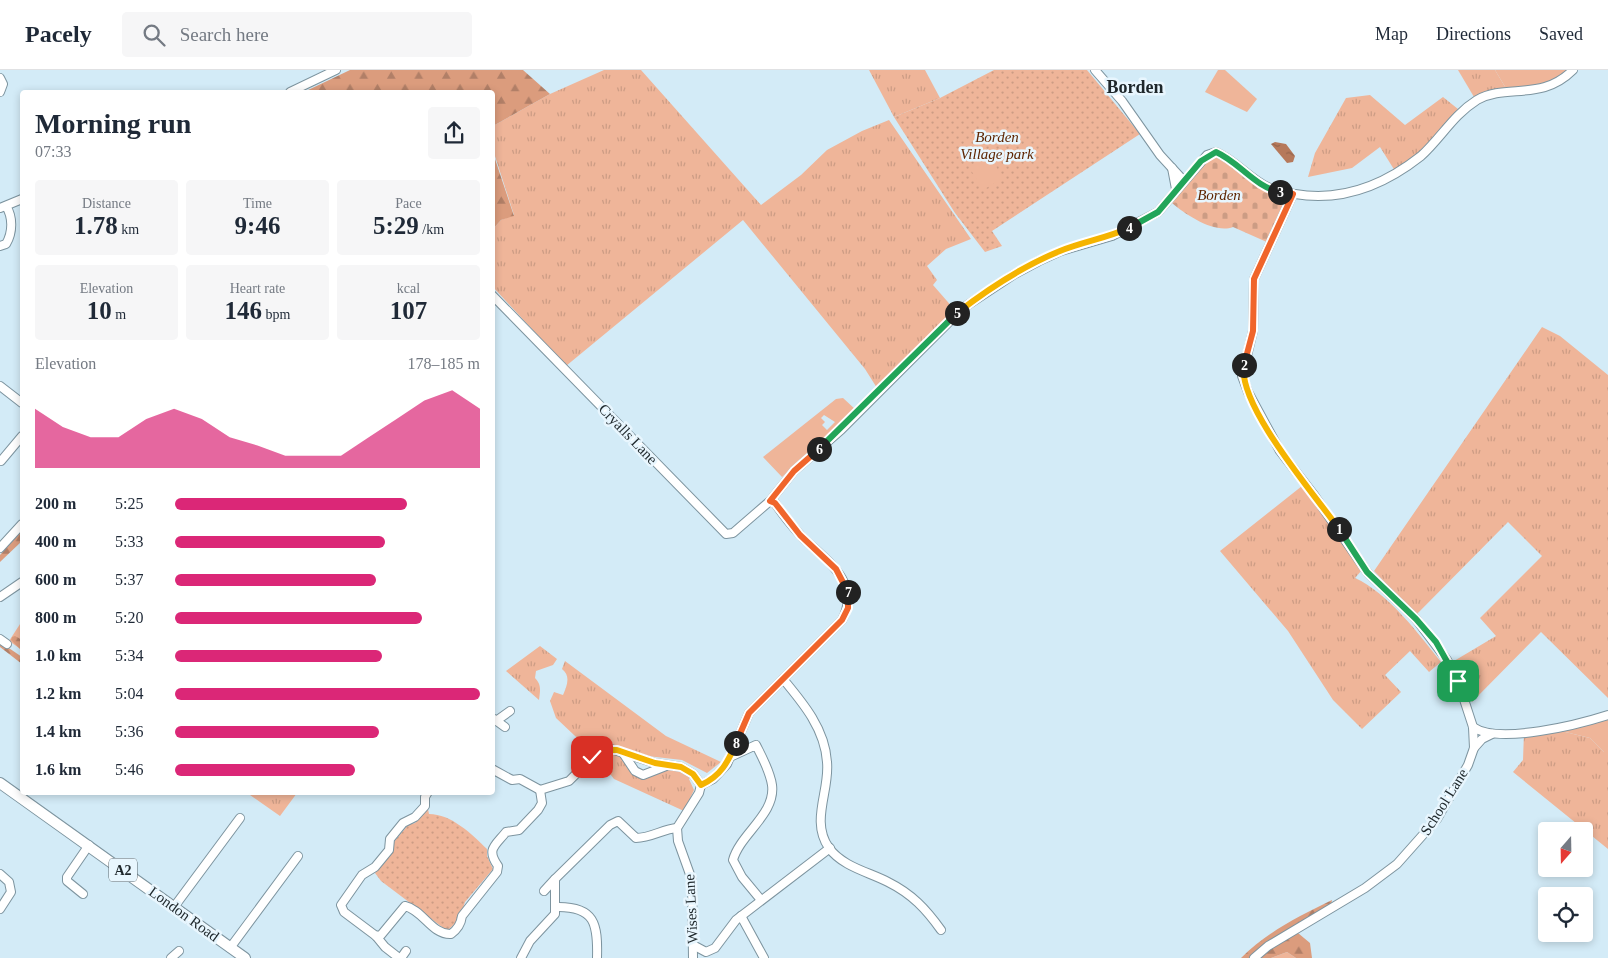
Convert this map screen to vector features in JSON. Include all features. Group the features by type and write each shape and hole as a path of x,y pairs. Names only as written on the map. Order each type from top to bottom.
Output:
{"main road":[{"name":"London Road","path":"0,783 89,844 245,958"}],"street":[{"path":"294,90 336,70"},
{"path":"1095,70 1122,101 1160,155 1184,180"},
{"path":"701,785 713,780 727,764 749,713 842,620 848,608 848,592 836,569 800,535 775,503 770,501 794,471 841,430 963,308 1012,275 1040,261 1061,251 1129,228 1158,212 1201,161 1216,152 1224,155 1259,183 1274,190 1293,194 1336,197 1356,192 1382,180 1422,155 1461,111 1480,99 1539,90 1563,80 1573,70"},
{"path":"0,78 3,84 0,92"},
{"path":"1172,168 1176,189"},
{"name":"School Lane","path":"1254,958 1268,946 1364,888 1397,864 1436,819 1468,765 1474,748 1473,727 1458,681 1436,642 1416,619 1367,572 1326,510 1280,451 1248,392 1242,376 1253,331 1254,279 1293,194"},
{"path":"3,207 20,200"},
{"path":"0,246 6,244 12,230 9,211 3,207"},
{"name":"Cryalls Lane","path":"495,297 726,534 732,533 770,501"},
{"path":"0,386 20,401"},
{"path":"1,461 20,438"},
{"path":"0,548 20,526"},
{"path":"0,597 20,583"},
{"path":"0,639 7,644"},
{"path":"783,679 814,721 826,752 827,779 820,820 822,831 830,848 850,864 889,882 921,904 941,930"},
{"path":"495,719 510,710"},
{"path":"1474,748 1482,739 1492,734 1564,728 1608,715"},
{"path":"495,721 506,727"},
{"path":"1473,727 1492,734"},
{"path":"730,757 756,745 772,786 771,798 767,808 737,849 733,860 742,877 761,900"},
{"path":"495,771 512,780 520,778 540,790 569,781 598,752 610,749 622,751 636,758 681,767 688,771 701,785"},
{"path":"622,751 635,771 643,775 668,765"},
{"path":"544,891 610,826 618,821 636,838 662,830 678,828 699,794 701,785"},
{"path":"376,936 381,935 405,906 412,908 442,933 451,934 456,930 461,923 462,916 497,872 498,866 491,856 492,850 506,832 519,830 538,810 542,803 540,790"},
{"path":"402,956 385,947 376,936 344,912 341,905 362,875 375,867 389,850 390,839 404,822 415,817 425,806 426,795"},
{"path":"174,907 240,818"},
{"name":"Wises Lane","path":"678,828 678,841 692,880 693,958"},
{"path":"83,894 67,881 67,877 89,844"},
{"path":"693,945 706,952 715,948 741,916 830,848"},
{"path":"230,948 298,856"},
{"path":"0,874 9,882 11,892 0,909"},
{"path":"521,958 530,941 555,914 555,879"},
{"path":"556,907 572,907 591,919 598,932 597,958"},
{"path":"741,916 764,958"},
{"path":"171,958 179,951"}],"green space":[{"path":"350,70 523,70 550,94 495,125 495,90 308,90"},
{"path":"604,70 641,70 761,205 801,175 827,150 862,131 889,120 971,239 946,249 927,266 937,280 933,285 954,309 953,312 877,388 865,369 743,220 566,366 495,289 495,227 501,220 514,215 495,156 495,125 550,94"},
{"path":"869,70 925,70 940,98 894,117"},
{"name":"Borden Village park","path":"994,70 1087,70 1140,134 992,231 1002,246 985,252 955,213 894,117 940,98"},
{"path":"1218,70 1225,70 1257,99 1247,112 1205,92"},
{"path":"1458,70 1495,70 1507,90 1474,97"},
{"path":"1495,70 1567,70 1555,81 1507,90"},
{"path":"1370,95 1405,125 1443,97 1458,109 1422,151 1395,171 1380,147 1352,168 1308,177 1315,153 1346,98"},
{"path":"989,155 1003,178 983,190 969,167"},
{"name":"Borden","path":"1214,156 1232,165 1265,188 1286,197 1269,243 1233,227 1218,228 1209,226 1193,218 1172,203 1208,159"},
{"path":"495,159 514,216 501,220 495,227"},
{"path":"1542,327 1560,336 1608,375 1608,698 1541,632 1472,702 1454,661 1496,636 1480,618 1542,556 1508,522 1416,615 1374,571"},
{"path":"843,398 856,410 782,477 763,457 836,399","holes":["824,415 835,422 827,430 822,425 825,422 821,418"]},
{"path":"1302,486 1360,565 1362,570 1355,578 1391,604 1413,627 1441,662 1429,672 1410,651 1385,675 1401,692 1362,729 1333,700 1288,631 1220,551"},
{"path":"20,532 20,543 0,562 0,555"},
{"path":"20,624 20,649 9,641"},
{"path":"15,636 20,639 20,649 11,640"},
{"path":"0,642 20,656 20,662 0,647"},
{"path":"540,646 557,659 553,665 536,671 535,678 540,688 539,700 506,671"},
{"path":"565,661 666,736 721,762 707,773 682,760 647,756 619,747 603,748 592,752 556,718 550,701 554,692 563,695 566,688 567,675 562,669"},
{"path":"1608,716 1608,752 1604,752 1590,738 1561,731"},
{"path":"1561,731 1590,738 1604,752 1608,752 1608,849 1593,837 1593,822 1575,822 1513,772 1523,760 1524,732"},
{"path":"604,752 618,752 638,775 646,778 658,772 674,768 685,772 691,777 689,779 694,790 684,811 614,779 597,757"},
{"path":"250,795 296,795 280,816"},
{"path":"428,809 429,814 445,817 453,821 475,837 487,849 487,856 493,869 465,902 459,920 446,930 381,881 375,873 392,852 393,843 408,825 415,823"},
{"path":"1332,900 1331,905 1266,942 1250,958 1241,958 1273,932"},
{"path":"1298,933 1310,943 1312,958 1296,958 1287,952 1271,958 1260,958 1281,941"},
{"path":"1287,952 1296,958 1271,958"}],"water":[{"path":"1275,142 1286,144 1295,156 1293,162 1287,163 1271,144"}],"district":[{"name":"Borden","path":"1135,87"}],"route":[{"path":"592,757 604,750 617,750 636,758 681,767 693,774 701,785 713,780 727,764 749,713 842,620 848,608 848,592 836,569 800,535 775,503 770,501 784,482 841,430 963,308 1012,275 1040,261 1061,251 1112,236 1158,212 1201,161 1208,155 1216,152 1224,155 1259,183 1274,190 1293,194 1272,244 1254,279 1255,312 1253,331 1242,376 1248,392 1280,451 1342,533 1367,572 1416,619 1436,642 1458,681"}]}
